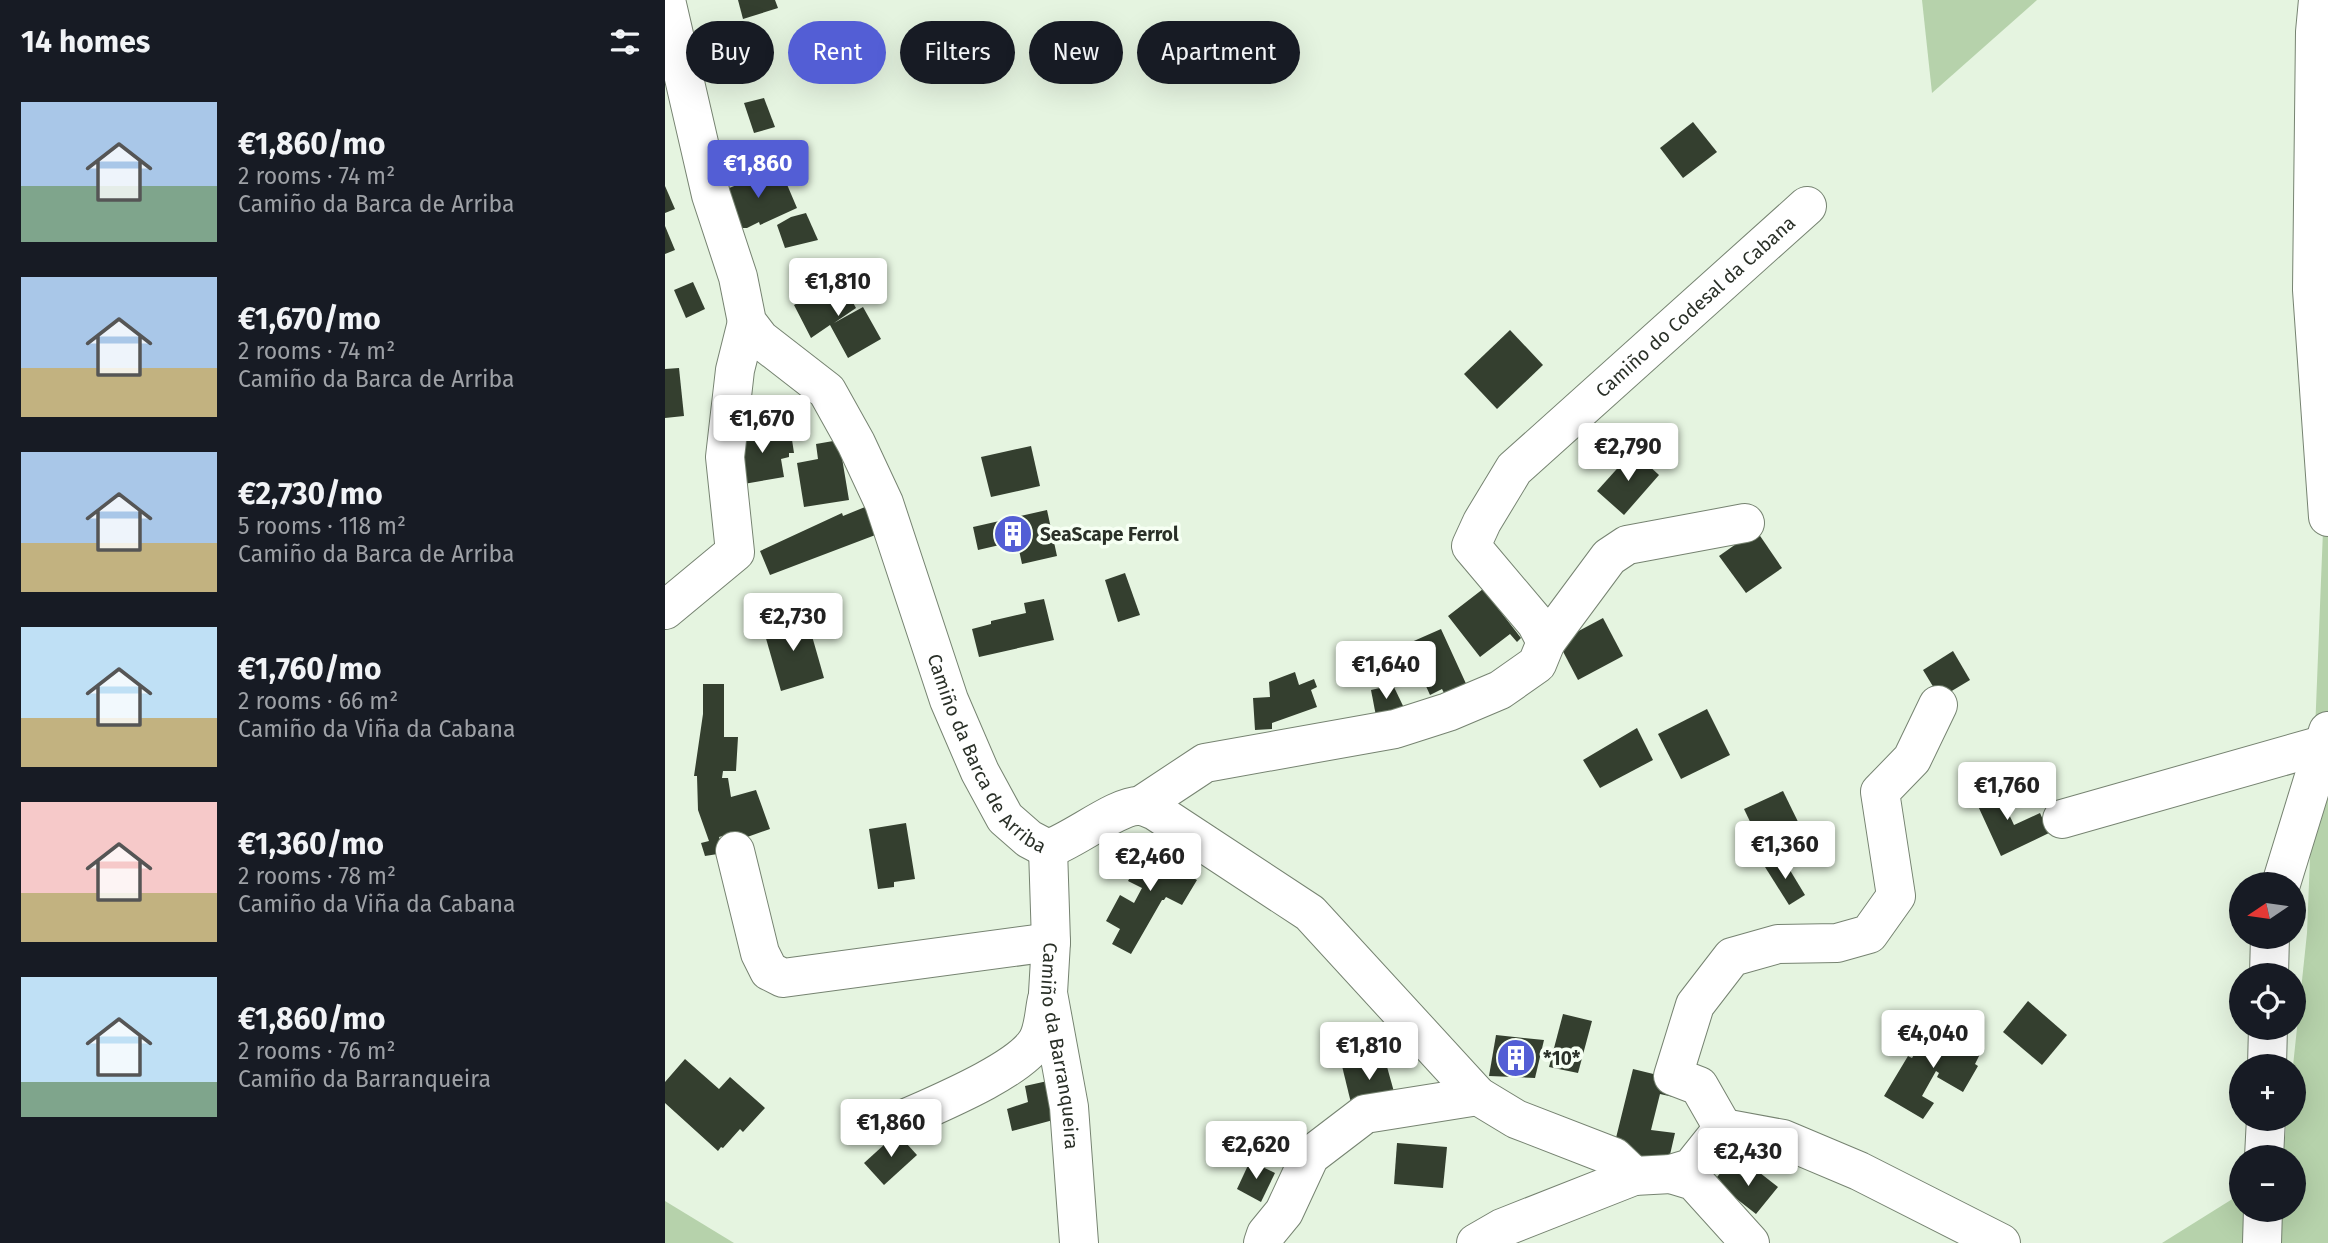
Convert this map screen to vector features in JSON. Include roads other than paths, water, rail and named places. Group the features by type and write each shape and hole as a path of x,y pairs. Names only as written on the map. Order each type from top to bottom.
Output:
{"street":[{"path":"2318,0 2315,32 2312,290 2328,517"},
{"name":"Camiño da Barca de Arriba","path":"666,3 711,195 735,267 747,321 760,339 827,391 856,443 884,503 949,700 980,772 1005,818 1029,839 1048,849 1064,844 1123,808 1140,806"},
{"name":"Camiño do Codesal da Cabana","path":"1546,642 1535,623 1471,546 1482,522 1514,469 1807,206"},
{"path":"665,610 735,552 725,457 735,370 747,321"},
{"path":"1140,806 1205,763 1395,729 1448,712 1500,690 1537,664 1546,642 1609,557 1627,545 1745,523"},
{"path":"1938,705 1912,759 1880,792 1896,896 1870,933 1837,943 1778,944 1732,957 1695,1005 1673,1076 1699,1086 1723,1128 1783,1139 1859,1171 2001,1243"},
{"path":"2062,819 2327,738"},
{"path":"2284,872 2327,738"},
{"path":"1140,806 1155,811 1310,913 1478,1096 1516,1119 1614,1157 1652,1175 1694,1181 1750,1243"},
{"name":"Camiño da Barranqueira","path":"1048,849 1051,942 1048,993 1069,1107 1079,1243"},
{"path":"735,850 760,953 769,971 783,978 1051,942"},
{"path":"902,1120 976,1086 1022,1057 1036,1041 1048,993"},
{"path":"1263,1243 1266,1234 1284,1212 1310,1156 1365,1114 1478,1096"},
{"path":"1476,1243 1503,1228 1652,1175 1691,1168 1723,1128"},
{"path":"2262,1243 2263,1222"}],"place":[{"name":"SeaScape Ferrol","path":"1013,534"},
{"name":"*10*","path":"1516,1058"}]}
